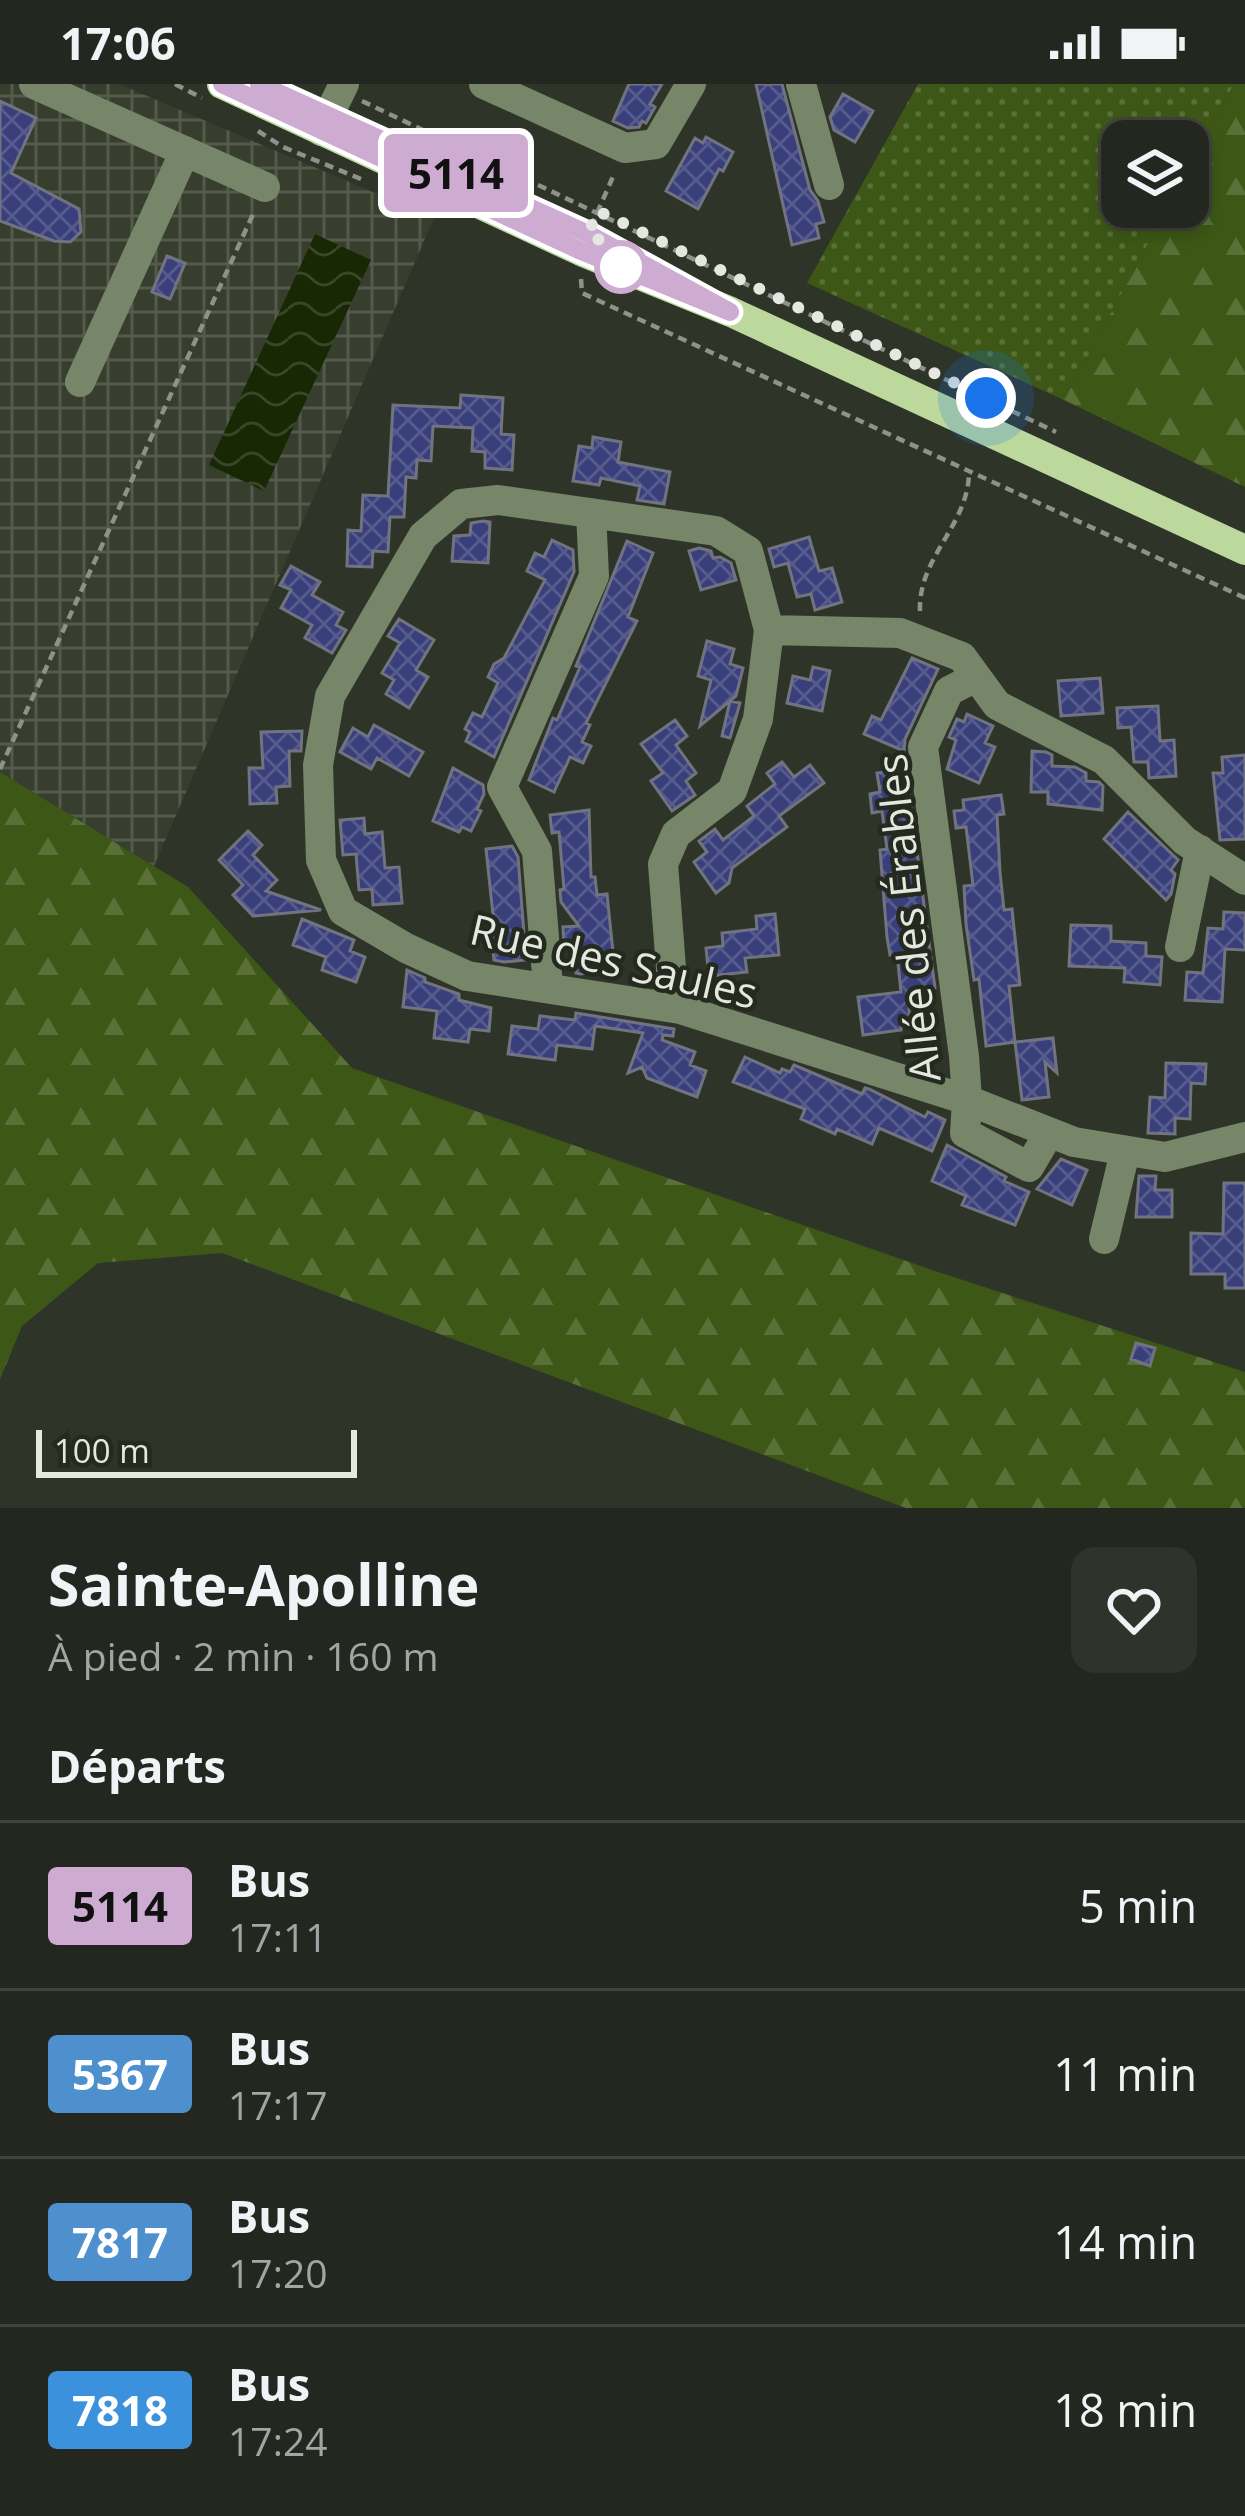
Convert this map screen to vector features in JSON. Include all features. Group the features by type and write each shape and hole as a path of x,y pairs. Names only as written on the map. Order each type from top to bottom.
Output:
{"main road":[{"path":"222,84 300,105 589,232 730,312 1245,550"}],"street":[{"path":"34,84 265,187"},
{"path":"484,84 626,148 656,143 691,84"},
{"path":"801,84 829,185"},
{"path":"80,382 185,152"},
{"name":"Rue des Saules","path":"769,630 748,551 716,531 498,500 461,505 423,536 330,696 318,764 321,860 344,911 406,948 467,976 662,1005 968,1100 1075,1142 1165,1157 1245,1137"},
{"path":"548,987 537,851 502,787 593,576 591,513"},
{"path":"662,1005 672,981 663,864 676,834 731,791 758,719 769,630 900,633 962,657 997,705 1104,760 1199,850 1245,880"},
{"name":"Allée des Érables","path":"968,1100 923,747 949,691 976,677"},
{"path":"1180,947 1199,850"},
{"path":"1104,1238 1125,1152"}],"path":[{"path":"300,105 1072,440"},
{"path":"626,148 589,232 582,293 1245,598"},
{"path":"0,769 265,187"},
{"path":"921,641 919,593 934,551 965,508 969,473"}],"shaded area":[{"path":"0,84 119,84 434,218 154,866 0,772"}],"green space":[{"path":"918,84 1234,84 1209,131 1209,120 1101,120 1101,228 1157,228 1064,400 807,283"},
{"path":"1234,84 1245,84 1245,487 1064,400 1157,228 1209,228 1209,131"},
{"path":"0,772 188,887 352,1068 935,1271 1245,1372 1245,1508 906,1508 222,1253 98,1263 22,1326 0,1379"}],"water":[{"path":"315,234 371,260 264,491 209,465"}],"building":[{"path":"629,84 662,84 650,104 655,107 639,127 613,121"},
{"path":"756,84 782,84 810,190 824,222 816,224 819,238 792,245"},
{"path":"843,94 873,111 855,142 834,130 830,117"},
{"path":"0,101 36,118 11,173 79,209 81,232 70,242 54,241 0,221"},
{"path":"706,137 733,152 698,209 666,191 695,138 703,143"},
{"path":"167,256 185,263 170,299 152,292"},
{"path":"461,395 503,398 501,434 514,435 512,470 485,468 485,452 472,451 473,428 433,426 431,461 417,460 416,478 406,477 404,517 390,517 388,552 373,551 372,567 347,566 348,530 361,531 363,495 388,496 393,405 460,408"},
{"path":"593,437 621,442 618,462 670,472 664,504 637,500 640,486 601,478 599,485 573,481 579,446 592,448"},
{"path":"490,522 488,563 452,561 454,536 470,535 471,523"},
{"path":"809,537 819,571 832,568 842,602 815,610 811,594 797,597 788,563 774,567 769,549"},
{"path":"552,540 573,550 574,572 494,757 466,741 470,732 465,729 473,713 482,717 498,683 488,677 494,664 504,658 545,580 527,571 535,553 544,557"},
{"path":"627,541 653,553 628,617 637,621 586,723 590,725 582,742 591,746 583,763 570,757 554,792 529,780 553,718 557,720 580,667 576,666"},
{"path":"699,548 731,563 736,580 701,590 689,551"},
{"path":"291,566 320,582 312,595 343,612 336,625 346,630 332,653 305,638 312,625 281,608 291,590 280,585"},
{"path":"399,619 434,640 416,670 428,677 409,708 386,694 394,680 382,673 400,643 388,636"},
{"path":"707,641 734,649 730,664 743,668 736,696 700,726 711,680 698,676"},
{"path":"912,658 938,669 905,739 904,751 864,734 872,716 881,720"},
{"path":"813,667 830,671 822,711 787,703 793,676 810,680"},
{"path":"1100,678 1103,713 1061,716 1058,681"},
{"path":"730,701 740,703 730,738 722,736"},
{"path":"1158,706 1160,741 1174,740 1176,776 1149,778 1148,762 1134,762 1131,727 1118,728 1117,708"},
{"path":"967,714 993,726 985,743 995,747 979,783 947,769 956,740 949,737 957,719 964,722"},
{"path":"675,720 687,736 676,745 696,773 686,781 695,795 672,811 651,781 663,773 641,744"},
{"path":"374,725 423,752 409,776 377,758 371,769 340,752 353,728 368,737"},
{"path":"302,731 301,751 289,751 290,786 276,787 277,803 250,804 249,768 263,768 261,732"},
{"path":"1032,751 1052,755 1052,766 1075,767 1086,773 1086,781 1099,782 1102,810 1048,804 1048,792 1031,792"},
{"path":"1245,755 1245,839 1220,840 1213,773 1223,773 1222,757"},
{"path":"782,762 794,777 810,765 824,783 779,816 787,827 732,868 729,883 716,893 694,862 707,852 699,841 715,829 723,840 754,816 747,806 775,784 767,773"},
{"path":"453,768 483,785 477,809 481,811 471,831 462,827 459,832 433,821"},
{"path":"901,770 898,778 907,776 935,988 907,992 910,1019 900,1020 901,1030 863,1035 858,997 901,992 897,954 890,955 887,937 882,811 872,813 870,794 880,792 877,773"},
{"path":"1001,795 1004,814 997,815 1000,872 1004,910 1012,909 1020,985 1009,986 1015,1042 986,1046 979,979 974,980 966,924 964,886 973,885 966,827 956,828 954,811 964,810 963,800"},
{"path":"589,810 591,877 595,877 597,895 607,894 613,952 603,953 605,971 580,974 576,973 573,945 564,946 563,927 579,926 561,902 559,832 552,833 550,815"},
{"path":"1128,812 1178,860 1171,870 1175,874 1166,900 1104,839"},
{"path":"364,818 365,834 382,832 385,868 399,867 402,903 373,905 372,889 359,890 356,854 343,855 340,820"},
{"path":"248,831 262,845 253,855 277,880 266,891 321,910 253,916 233,895 243,885 219,860"},
{"path":"512,846 518,857 526,960 504,962 494,960 486,849"},
{"path":"1224,912 1245,913 1245,950 1225,949 1222,1002 1185,1000 1187,972 1203,973 1208,928 1223,929"},
{"path":"775,914 779,955 745,958 747,972 709,976 706,948 723,946 722,933 757,929 756,916"},
{"path":"302,919 354,940 350,951 365,957 356,982 322,970 326,957 293,945"},
{"path":"1071,925 1111,926 1111,941 1146,943 1146,956 1162,957 1160,985 1124,982 1125,968 1069,966"},
{"path":"407,970 459,994 459,1000 491,1008 489,1031 470,1029 468,1042 434,1038 437,1011 403,1007"},
{"path":"576,1013 674,1029 673,1036 663,1035 662,1040 695,1052 690,1065 706,1071 697,1097 647,1078 642,1067 628,1073 643,1033 595,1026 592,1049 557,1045 555,1060 508,1054 512,1026 538,1029 540,1016 575,1020"},
{"path":"1053,1038 1057,1073 1045,1062 1049,1097 1022,1100 1015,1042"},
{"path":"745,1057 780,1073 782,1069 790,1072 794,1065 862,1094 869,1089 925,1117 928,1112 945,1120 932,1151 879,1128 872,1144 837,1129 835,1134 801,1119 805,1109 733,1082"},
{"path":"1166,1063 1206,1064 1205,1084 1191,1083 1190,1119 1175,1118 1175,1134 1148,1133 1150,1097 1165,1098"},
{"path":"947,1145 1029,1192 1015,1225 962,1205 966,1196 932,1181"},
{"path":"1061,1159 1087,1170 1072,1205 1037,1189"},
{"path":"1139,1176 1156,1176 1155,1190 1172,1190 1172,1217 1136,1217"},
{"path":"1224,1183 1245,1183 1245,1288 1225,1288 1225,1274 1191,1274 1191,1233 1223,1234"},
{"path":"1136,1343 1155,1348 1150,1366 1131,1359"}],"bus line":[{"name":"5114","path":"222,84 581,251 730,312 588,234 259,84"}],"route":[{"path":"621,267 624,253 588,234 598,211 986,398"}]}
